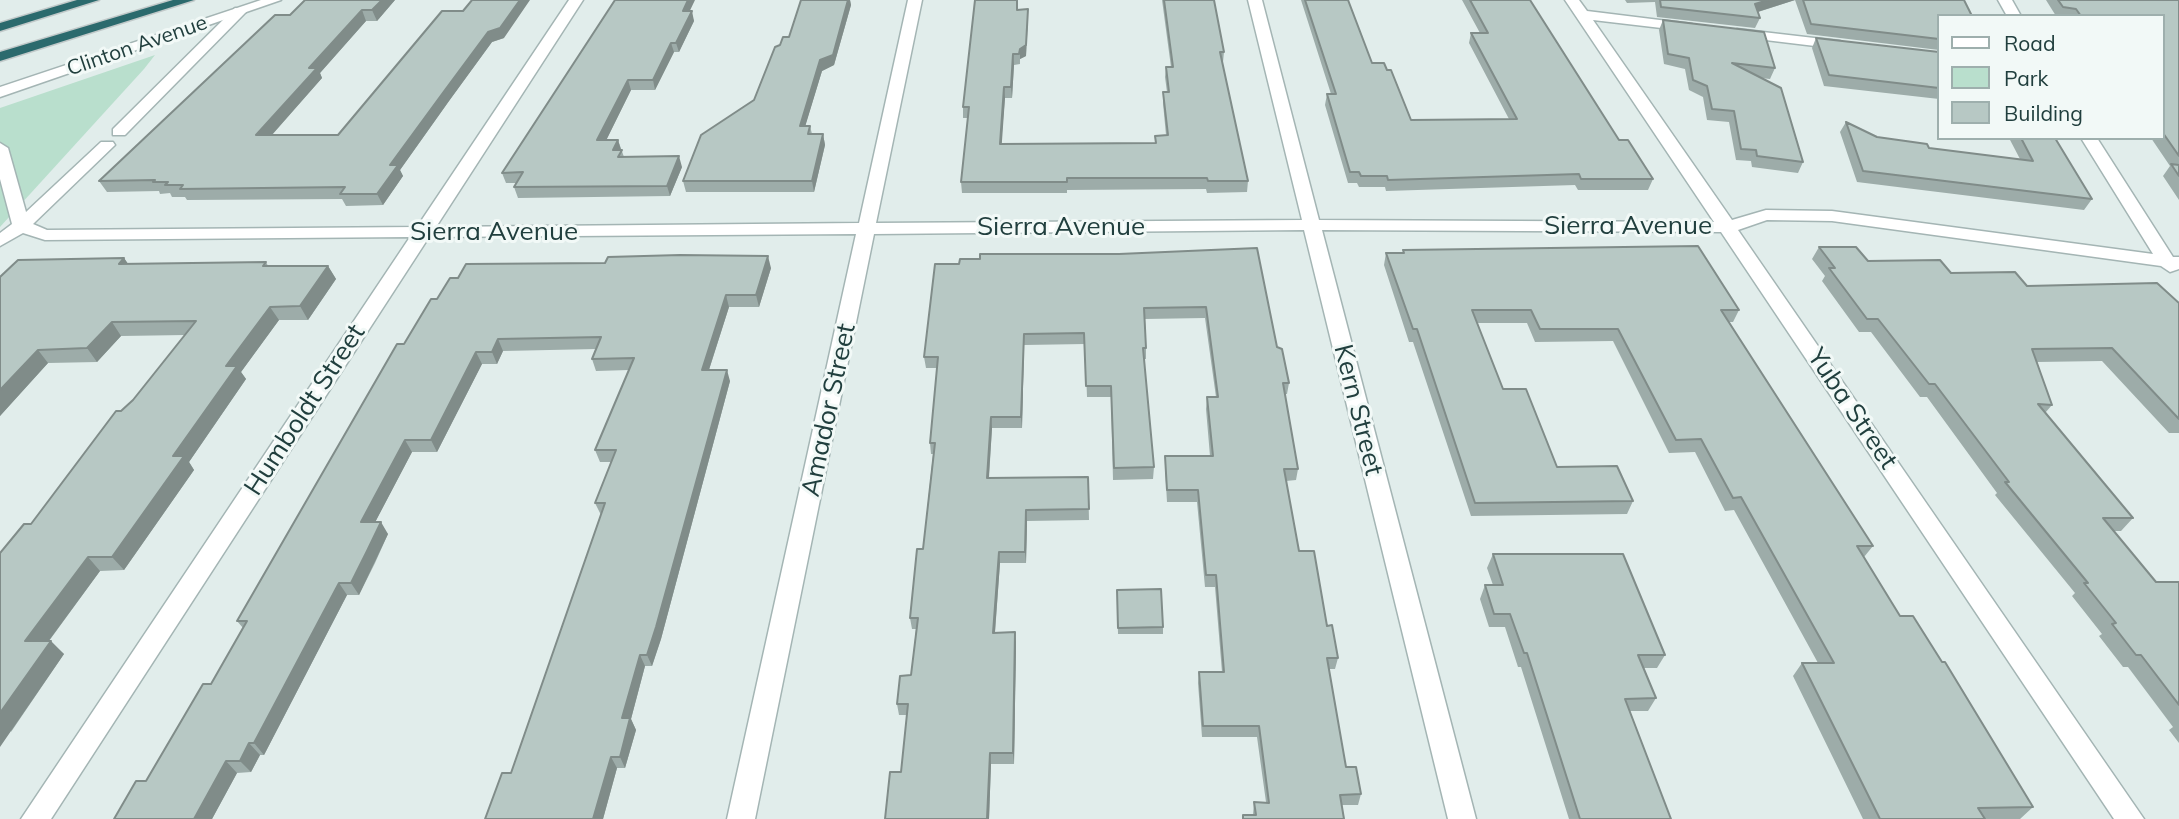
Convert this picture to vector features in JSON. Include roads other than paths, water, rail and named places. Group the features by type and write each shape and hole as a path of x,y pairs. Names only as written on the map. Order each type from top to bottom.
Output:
{"highway":[{"path":"0,27 92,0"},
{"path":"0,57 187,0"}],"street":[{"name":"Clinton Avenue","path":"0,92 274,0"},
{"name":"Humboldt Street","path":"35,819 576,0"},
{"name":"Amador Street","path":"741,819 915,0"},
{"name":"Kern Street","path":"1255,0 1462,819"},
{"path":"1577,7 1712,30 1857,46"},
{"name":"Yuba Street","path":"1577,7 2130,819"},
{"path":"119,132 240,11"},
{"path":"2090,140 2179,275"},
{"path":"0,241 21,226 107,145"},
{"path":"0,148 21,226"},
{"name":"Sierra Avenue","path":"21,226 45,235 1311,225 1729,227 1766,215 1832,216 2171,261"}]}
